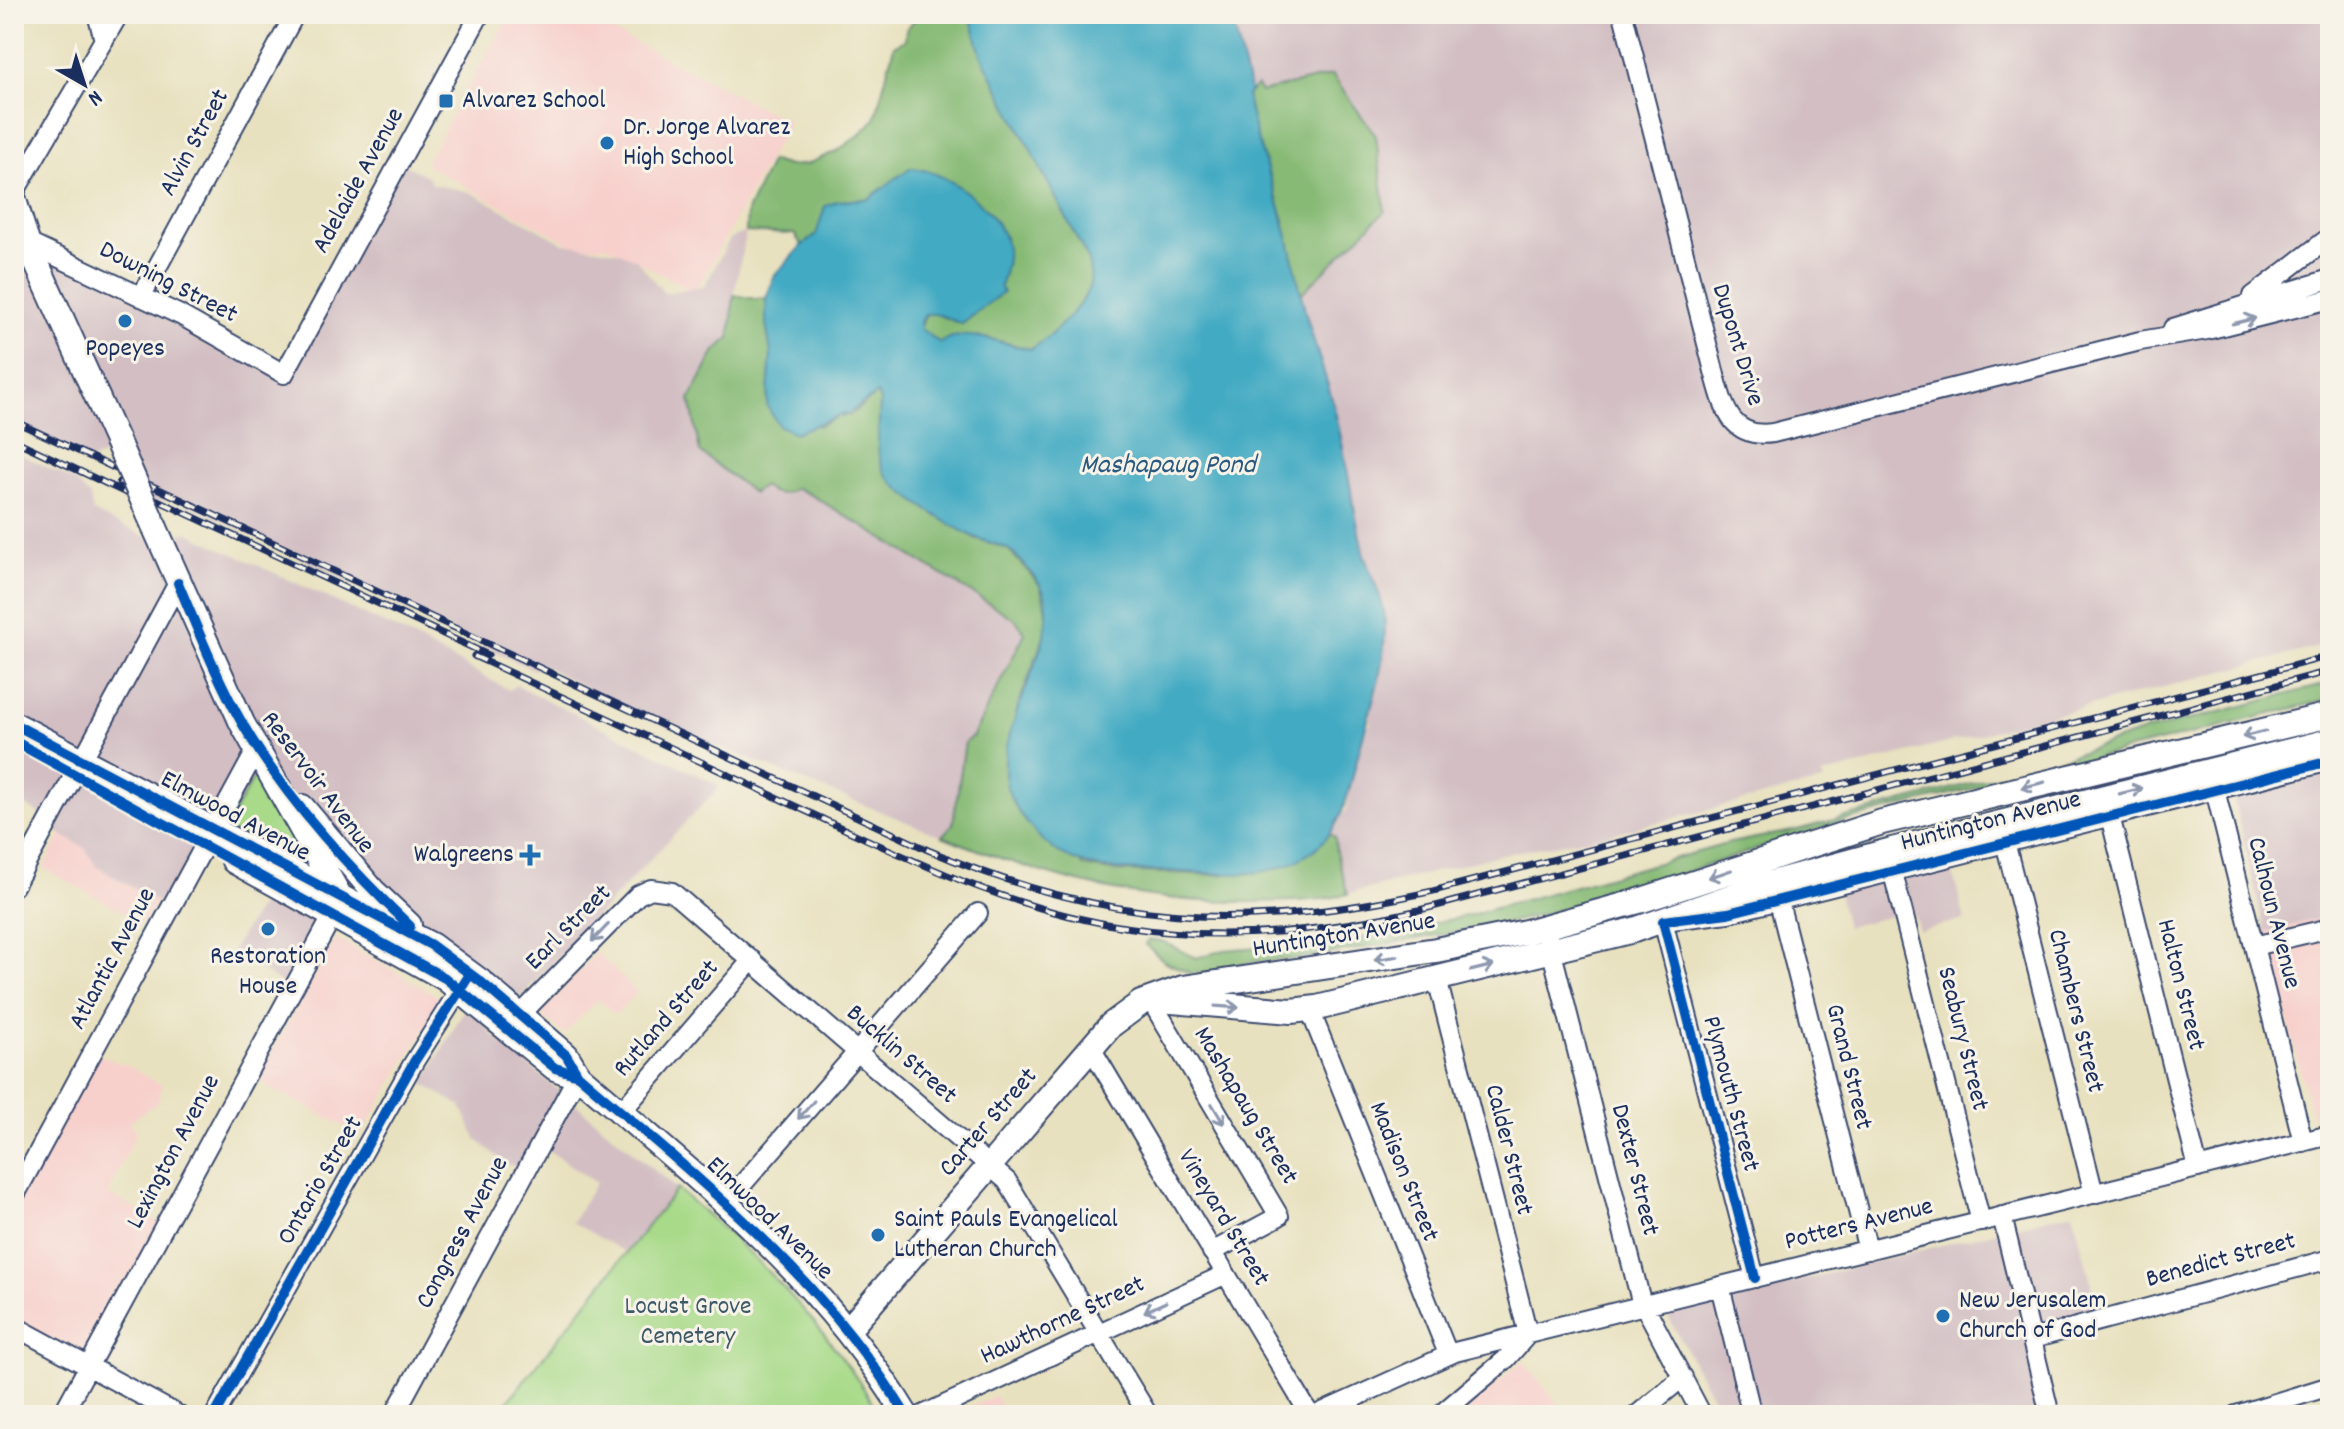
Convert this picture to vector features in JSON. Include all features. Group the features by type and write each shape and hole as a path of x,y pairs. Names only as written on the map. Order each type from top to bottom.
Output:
{"main road":[{"name":"Reservoir Avenue","path":"14,200 20,239 117,441 242,723 264,757 373,891 431,945"},
{"name":"Huntington Avenue","path":"1150,999 1192,986 1436,950 1545,927 1639,901 1871,825 2330,715"},
{"name":"Elmwood Avenue","path":"14,724 78,768"},
{"name":"Elmwood Avenue","path":"14,741 78,768 336,905 431,945 555,1068 578,1075"},
{"name":"Huntington Avenue","path":"1150,999 1310,1010 1663,921 1761,886 1892,850 2330,741"},
{"name":"Reservoir Avenue","path":"264,757 336,905 362,931"},
{"name":"Elmwood Avenue","path":"362,931 465,981 520,1015 569,1058 578,1075 778,1250 873,1361 906,1415"},
{"name":"Carter Street","path":"848,1330 1117,1019 1150,999"}],"street":[{"path":"97,14 104,40"},
{"path":"14,193 119,14"},
{"name":"Alvin Street","path":"141,297 295,14"},
{"name":"Adelaide Avenue","path":"284,374 480,14"},
{"name":"Dupont Drive","path":"1623,14 1724,408 1736,426 1755,434 1773,433 2140,341 2207,330 2330,299 2330,282 2243,304 2140,341"},
{"path":"2243,304 2330,237"},
{"name":"Downing Street","path":"20,239 141,297 284,374"},
{"path":"2330,299 2330,310"},
{"path":"14,886 178,583"},
{"name":"Atlantic Avenue","path":"14,1197 208,838 264,757"},
{"name":"Huntington Avenue","path":"1663,921 1720,914 2330,761"},
{"name":"Calhoun Avenue","path":"2215,790 2303,1142"},
{"name":"Halton Street","path":"2110,816 2198,1168"},
{"name":"Chambers Street","path":"2005,842 2094,1194"},
{"name":"Seabury Street","path":"1892,869 1981,1222"},
{"name":"Bucklin Street","path":"661,889 677,895 1015,1191 1148,1415"},
{"name":"Earl Street","path":"520,1015 632,900 645,891 661,889"},
{"name":"Grand Street","path":"1778,898 1868,1250"},
{"name":"Lexington Avenue","path":"62,1415 336,905"},
{"path":"726,1203 978,913"},
{"name":"Plymouth Street","path":"1663,921 1755,1278"},
{"name":"Dexter Street","path":"1545,927 1644,1305 1702,1415"},
{"path":"2254,946 2330,928"},
{"name":"Rutland Street","path":"621,1112 752,960"},
{"name":"Calder Street","path":"1437,979 1528,1334"},
{"name":"Ontario Street","path":"215,1415 368,1142 465,981"},
{"name":"Mashapaug Street","path":"1150,999 1279,1216 1212,1252"},
{"name":"Madison Street","path":"1310,1010 1448,1354"},
{"name":"Vineyard Street","path":"1091,1048 1313,1415"},
{"name":"Congress Avenue","path":"394,1415 578,1075"},
{"name":"Potters Avenue","path":"1313,1415 1448,1354 2330,1135"},
{"path":"2002,1216 2050,1415"},
{"name":"Benedict Street","path":"2032,1339 2330,1259"},
{"name":"Hawthorne Street","path":"923,1415 1226,1274"},
{"path":"1720,1286 1752,1415"},
{"path":"14,1326 178,1415"},
{"path":"1440,1415 1511,1355 1528,1334"},
{"path":"1637,1415 1683,1377"},
{"path":"2236,1415 2330,1386"}],"shaded area":[{"name":"Dr. Jorge Alvarez High School","path":"509,14 580,14 789,122 695,292 608,246 574,246 425,164"},
{"path":"1231,14 2330,14 2330,644 1822,775 1824,781 1603,836 1503,854 1348,894 1335,837 1328,833 1346,810 1359,750 1370,723 1384,609 1364,555 1334,407 1301,296 1308,284 1385,211 1376,136 1332,75 1260,92 1257,86 1250,92"},
{"path":"400,163 429,177 431,184 470,192 563,243 616,251 636,259 664,293 704,287 730,239 746,232 734,295 730,338 715,351 690,399 700,452 753,493 763,486 784,495 796,488 813,496 1016,620 1025,633 973,736 965,742 953,824 942,836 636,714 542,665 534,670 172,497 144,507 116,451 90,461 14,425 14,209 24,237 280,373"},
{"path":"14,451 75,481 90,497 93,512 111,521 158,542 186,532 408,635 509,690 516,685 720,786 488,1031 677,1189 625,1252 572,1222 596,1183 551,1152 533,1150 523,1167 508,1165 476,1139 461,1106 423,1084 464,1011 463,980 349,902 287,986 231,952 272,887 266,880 206,847 167,906 162,905 96,866 85,848 46,826 45,817 14,799"},
{"path":"2330,773 2330,916 2265,932 2233,796"},
{"path":"81,797 183,852 144,923 43,868"},
{"path":"1951,866 1965,920 1919,931 1913,911 1846,927 1838,893"},
{"path":"2330,916 2330,1132 2317,1135 2265,932"},
{"path":"336,938 442,999 361,1135 256,1080"},
{"path":"597,953 637,992 615,1015 598,999 564,1034 540,1013"},
{"path":"91,1052 130,1067 162,1085 158,1102 129,1122 136,1133 108,1193 161,1224 88,1364 14,1327 14,1189"},
{"path":"2073,1212 2099,1313 2028,1333 2047,1415 1722,1415 1667,1314"},
{"path":"1523,1361 1567,1415 1459,1415"},
{"path":"995,1396 1005,1415 953,1415"}],"green space":[{"path":"919,14 970,14 981,55 1088,259 1091,281 1081,302 1056,330 1031,349 987,338 940,343 920,329 926,314 936,314 962,324 997,287 1005,267 1006,253 1005,237 910,168 868,199 838,201 816,235 802,245 794,234 746,232 747,211 771,161 789,166 807,164 837,151 875,119 894,46 905,40 906,30"},
{"path":"1332,75 1376,136 1385,211 1301,294 1284,220 1252,124 1247,94 1257,86 1261,92"},
{"path":"734,295 766,298 771,354 767,406 819,426 846,413 849,416 877,394 880,400 879,450 900,488 975,538 1008,549 1040,585 1047,613 1044,636 1017,709 1083,866 1111,871 1222,875 1317,848 1328,833 1335,837 1348,894 1314,900 1214,902 1134,894 1058,877 942,836 953,824 965,742 973,736 1025,633 1016,620 813,496 796,488 783,494 775,493 763,486 753,493 700,452 690,399 715,351 730,338"},
{"path":"2330,683 2330,699 1847,820 1600,900 1502,924 1298,959 1251,962 1204,973 1190,973 1165,962 1145,944 1148,940 1162,941 1196,958 1224,950 1363,938 1467,916 1730,843 1797,830 2058,760 2139,733"},
{"path":"255,776 314,863 309,872 225,828"},
{"name":"Locust Grove Cemetery","path":"677,1189 789,1293 837,1351 880,1415 497,1415"}],"water":[{"name":"Mashapaug Pond","path":"970,14 1231,14 1250,92 1247,95 1254,127 1286,229 1305,312 1334,407 1363,551 1384,612 1384,649 1377,685 1341,813 1335,826 1315,849 1286,866 1232,874 1112,869 1074,860 1042,840 1014,804 1005,778 1006,750 1014,720 1045,633 1047,607 1040,585 1008,549 955,527 927,510 891,481 879,456 880,401 877,394 843,417 844,414 795,433 779,426 767,406 771,354 766,298 775,275 802,245 816,235 825,206 838,201 868,199 910,168 937,175 965,191 988,213 1006,243 1006,262 1000,287 1003,292 962,324 937,314 926,314 920,322 921,329 940,343 949,338 972,336 1031,349 1065,321 1087,292 1091,278 1088,259 981,55"}],"railway":[{"path":"14,421 928,850 993,875 1056,894 1177,915 1237,917 1300,913 1433,891 2330,656"},
{"path":"14,440 126,493"},
{"path":"119,482 488,655"},
{"path":"474,656 957,879 1082,919 1164,932 1204,934 1282,932 1398,915 2330,671"}],"cycle path":[{"path":"178,583 224,689 259,751 319,830 410,926"},
{"path":"14,724 431,945 481,982 566,1055 578,1075 756,1232 836,1317 906,1415"},
{"path":"14,741 445,978 555,1068 578,1075"},
{"path":"1755,1278 1663,921 1728,913 2330,761"},
{"path":"215,1415 414,1062 467,979"}],"place":[{"name":"Alvarez School","path":"446,101"},
{"name":"Dr. Jorge Alvarez High School","path":"607,143"},
{"name":"Popeyes","path":"125,321"},
{"name":"Walgreens","path":"530,855"},
{"name":"Restoration House","path":"268,929"},
{"name":"Saint Pauls Evangelical Lutheran Church","path":"878,1235"},
{"name":"New Jerusalem Church of God","path":"1943,1316"}]}
